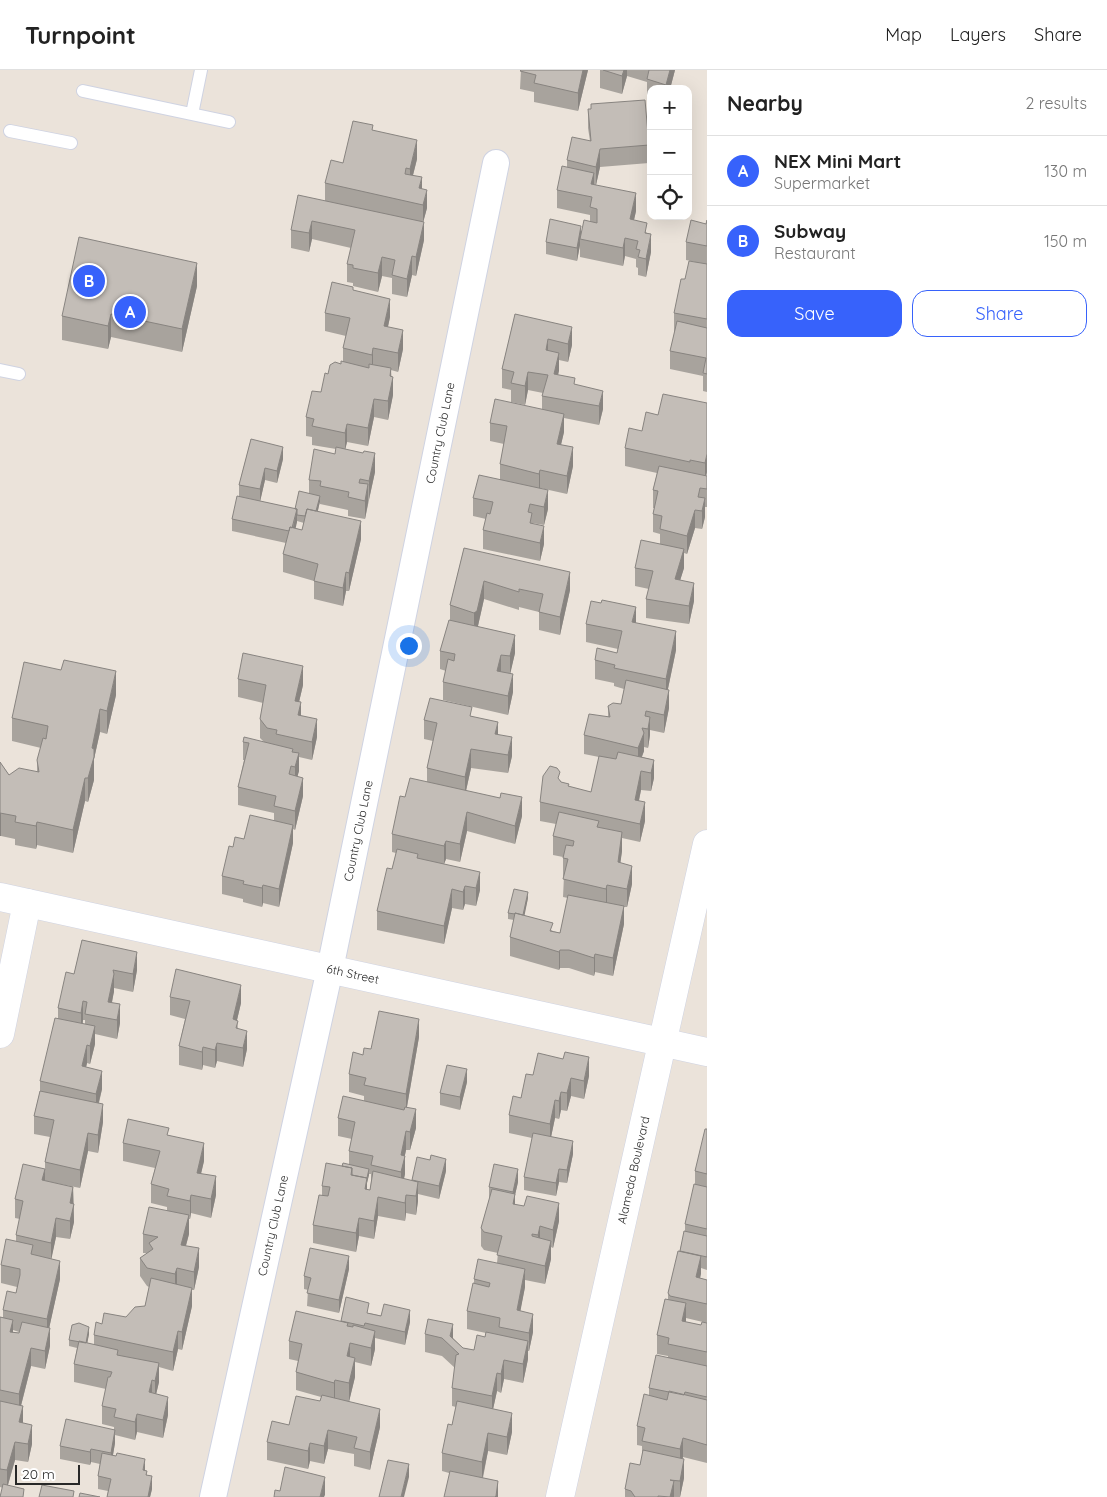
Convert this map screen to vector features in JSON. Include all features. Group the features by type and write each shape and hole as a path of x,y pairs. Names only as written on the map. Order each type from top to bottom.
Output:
{"street":[{"name":"Country Club Lane","path":"213,1497 330,969 496,163"},
{"name":"Alameda Boulevard","path":"560,1497 707,844"},
{"name":"6th Street","path":"0,897 707,1052"},
{"path":"0,1034 27,902"}],"lane":[{"path":"192,114 201,70"},
{"path":"83,92 229,122"},
{"path":"10,131 71,143"},
{"path":"0,370 19,374"}],"building":[{"path":"521,70 583,70 578,93 534,83 536,75"},
{"path":"603,70 624,70 622,76"},
{"path":"649,70 670,70 666,85 647,79"},
{"path":"645,100 647,145 600,149 596,167 567,160 572,137 591,141 588,109 591,109 591,104"},
{"path":"353,121 373,125 372,130 417,140 410,169 406,168 405,174 422,177 419,188 427,190 423,205 325,183 331,160 343,163"},
{"path":"562,166 594,173 591,184 636,193 630,219 647,223 645,233 651,234 646,259 638,257 640,250 636,249 638,241 625,238 623,248 580,239 584,220 597,223 597,209 590,207 592,197 557,190"},
{"path":"298,195 424,222 416,257 412,256 407,279 392,275 395,260 382,257 378,273 353,268 353,265 347,264 355,230 312,221 309,233 291,230"},
{"path":"550,219 581,226 577,248 546,242"},
{"path":"691,220 706,224 707,220 707,246 686,242"},
{"path":"79,237 197,263 182,329 111,314 108,326 62,316"},
{"path":"689,261 707,264 707,319 674,313 681,279 685,279"},
{"path":"332,282 353,287 353,290 390,299 384,326 403,330 398,353 373,348 372,355 343,348 350,318 325,313"},
{"path":"515,314 572,327 568,344 548,339 546,350 559,353 554,374 575,378 574,384 603,391 599,406 542,396 548,375 528,372 525,386 511,383 514,372 502,369"},
{"path":"677,321 707,328 707,374 703,373 706,358 670,351"},
{"path":"341,361 369,368 369,364 391,368 390,376 393,377 388,401 374,399 368,428 347,424 345,433 312,426 314,419 306,417 312,391 321,392 325,373 328,374 330,365 335,362 341,364"},
{"path":"663,394 707,403 707,454 705,463 690,460 690,462 625,448 629,428 642,431 646,412 658,415"},
{"path":"495,399 564,414 557,444 573,447 567,476 540,470 539,474 500,464 507,426 490,423"},
{"path":"251,439 283,447 277,471 265,468 260,489 239,485"},
{"path":"336,447 363,453 364,451 375,453 369,481 360,479 359,483 368,484 365,501 348,497 349,492 320,486 321,481 309,480 314,449 335,454"},
{"path":"659,466 707,476 707,489 700,488 698,497 705,498 702,511 695,510 687,536 660,529 662,516 653,514 658,491 653,490"},
{"path":"479,475 548,490 544,507 530,504 528,512 532,513 530,523 544,526 540,543 483,530 487,513 490,514 493,502 473,498"},
{"path":"299,491 320,496 316,511 307,509 305,516 297,515 297,509 295,509"},
{"path":"237,496 297,509 292,528 290,527 289,531 232,519"},
{"path":"307,509 361,521 349,573 346,572 343,588 314,581 318,564 283,554 290,527 302,530"},
{"path":"641,540 684,549 675,579 694,583 689,606 646,599 653,571 635,568"},
{"path":"464,548 570,572 560,617 539,612 543,594 519,589 519,592 484,581 477,611 474,613 450,605"},
{"path":"602,600 636,607 632,622 676,631 666,679 614,668 615,665 595,660 597,648 617,653 622,631 586,624 591,601 601,603"},
{"path":"449,620 515,635 510,656 501,655 497,671 513,674 508,696 443,682 448,659 454,661 455,654 440,651"},
{"path":"243,653 303,666 295,701 301,702 298,715 317,719 312,742 276,734 277,730 267,728 260,719 266,685 238,679"},
{"path":"64,660 116,671 107,711 100,709 92,748 94,749 94,757 88,778 85,778 73,830 37,822 36,826 15,822 16,816 0,813 0,762 9,775 19,768 39,772 37,760 43,738 46,739 48,726 12,718 24,662 61,670"},
{"path":"626,680 669,690 664,715 646,711 645,716 650,717 648,729 642,728 644,733 638,748 584,735 589,714 610,717 608,706 613,703 621,704"},
{"path":"430,698 472,707 470,716 498,722 495,734 512,737 508,755 471,749 465,777 427,768 437,723 424,720"},
{"path":"244,737 293,749 292,752 299,753 295,767 291,766 289,774 303,778 295,811 274,806 276,796 238,787 249,743 243,742"},
{"path":"618,752 654,760 651,773 641,771 635,800 645,802 640,824 540,802 543,776 550,766 557,768 560,772 558,778 561,782 569,784 568,786 591,792 599,756 616,759"},
{"path":"410,778 500,798 501,793 522,797 515,826 467,812 460,844 446,841 444,846 392,834 400,796 405,797"},
{"path":"559,812 599,821 597,827 622,832 618,862 632,866 627,889 607,885 606,889 563,879 568,859 563,858 566,845 573,846 574,841 553,836"},
{"path":"250,815 293,825 279,889 263,885 262,888 243,884 244,881 222,876 229,846 233,847 235,837 244,839"},
{"path":"397,849 418,854 417,858 480,872 476,888 465,886 463,892 452,889 444,926 377,911 387,868 392,869"},
{"path":"514,889 528,892 523,915 508,913"},
{"path":"568,895 624,906 613,958 595,954 594,958 569,950 560,950 559,952 510,937 515,913 553,923 550,931 560,933"},
{"path":"82,940 137,952 133,974 113,970 114,974 108,1002 120,1004 117,1020 85,1014 87,1002 83,1001 81,1013 58,1008 66,972 74,974"},
{"path":"176,969 241,985 233,1019 238,1021 236,1028 247,1031 243,1048 217,1043 215,1050 203,1047 202,1052 179,1046 190,1001 170,997"},
{"path":"379,1011 419,1019 406,1094 364,1085 366,1078 349,1074 353,1052 363,1055 364,1048 371,1049"},
{"path":"55,1018 95,1026 90,1046 87,1045 82,1066 102,1071 96,1094 40,1081"},
{"path":"565,1052 589,1057 584,1081 571,1078 567,1093 561,1092 559,1101 555,1100 550,1124 509,1115 513,1096 521,1098 526,1074 533,1075 538,1053 563,1059"},
{"path":"447,1065 467,1069 460,1097 440,1093"},
{"path":"40,1091 103,1104 98,1135 88,1133 80,1170 45,1162 54,1120 34,1116"},
{"path":"343,1096 404,1110 405,1107 416,1109 410,1132 406,1131 401,1155 405,1156 401,1172 371,1165 373,1156 349,1151 355,1122 338,1118"},
{"path":"128,1119 169,1128 167,1135 204,1143 197,1173 216,1176 211,1199 191,1195 190,1201 167,1196 169,1189 151,1184 160,1151 123,1143"},
{"path":"705,1129 707,1129 707,1174 695,1171"},
{"path":"533,1133 573,1141 567,1170 559,1169 556,1183 524,1177"},
{"path":"431,1155 446,1159 439,1186 412,1180 417,1157 430,1160"},
{"path":"326,1163 352,1168 351,1175 367,1178 365,1189 370,1190 373,1171 418,1182 416,1196 406,1195 405,1203 378,1197 374,1221 359,1218 356,1233 313,1225 319,1195 328,1196 330,1187 322,1186"},
{"path":"343,1163 369,1169 367,1178 352,1175 352,1168 342,1166"},
{"path":"23,1164 45,1169 42,1180 73,1187 70,1203 74,1204 70,1221 56,1218 51,1243 16,1235 23,1201 15,1199"},
{"path":"494,1164 518,1169 513,1192 489,1187"},
{"path":"694,1184 707,1187 707,1229 685,1224"},
{"path":"492,1189 515,1194 513,1204 524,1206 527,1196 559,1203 553,1230 540,1226 538,1235 532,1234 532,1236 551,1241 545,1266 497,1255 502,1236 484,1232 481,1228"},
{"path":"149,1207 189,1215 181,1245 199,1248 194,1272 177,1268 175,1274 147,1268 140,1258 153,1249 149,1243 158,1237 143,1234"},
{"path":"684,1231 707,1236 707,1257 680,1251"},
{"path":"6,1239 33,1245 31,1254 60,1261 47,1319 3,1310 7,1291 16,1293 20,1275 20,1269 1,1265"},
{"path":"310,1248 349,1256 339,1300 307,1293 311,1278 304,1276"},
{"path":"678,1251 701,1256 696,1277 707,1280 707,1304 670,1296 668,1293"},
{"path":"478,1259 525,1269 517,1310 533,1314 529,1333 499,1327 500,1318 467,1311 473,1283 489,1287 490,1283 474,1279"},
{"path":"151,1278 192,1288 182,1332 178,1331 173,1352 94,1335 96,1322 102,1324 104,1313 126,1317 135,1307 145,1306"},
{"path":"346,1297 369,1303 367,1313 381,1316 384,1304 410,1310 405,1332 365,1323 364,1326 341,1321"},
{"path":"665,1299 686,1303 682,1321 701,1325 702,1322 707,1323 707,1352 668,1344 669,1338 657,1335"},
{"path":"296,1311 348,1323 347,1326 353,1327 353,1325 375,1331 371,1348 350,1343 347,1356 355,1358 349,1383 335,1380 334,1383 296,1372 302,1344 289,1341"},
{"path":"0,1317 13,1320 10,1332 19,1333 22,1322 50,1328 45,1351 31,1348 19,1394 0,1390"},
{"path":"428,1319 453,1324 450,1336 463,1348 474,1350 477,1335 485,1337 486,1332 528,1341 523,1364 504,1360 501,1374 497,1373 492,1396 452,1388 456,1355 459,1354 442,1338 425,1334"},
{"path":"79,1323 89,1327 86,1343 69,1340 72,1325"},
{"path":"79,1341 118,1350 117,1355 159,1363 155,1381 152,1380 149,1392 168,1397 163,1420 137,1414 135,1422 114,1417 116,1409 102,1406 108,1377 110,1377 112,1372 74,1364"},
{"path":"656,1355 707,1366 707,1397 685,1392 684,1395 649,1388"},
{"path":"669,1391 707,1400 707,1445 683,1438 680,1449 642,1441 645,1428 637,1426 644,1394 667,1400"},
{"path":"322,1395 380,1409 370,1452 354,1448 357,1437 328,1430 324,1446 310,1443 308,1451 267,1442 272,1421 289,1425 296,1396 320,1401"},
{"path":"0,1401 23,1406 19,1422 32,1425 28,1444 15,1442 7,1470 0,1469"},
{"path":"457,1401 512,1413 507,1437 488,1433 482,1462 442,1453 448,1424 452,1425"},
{"path":"66,1419 115,1430 111,1453 91,1449 90,1452 60,1446"},
{"path":"643,1450 684,1459 680,1481 670,1480 674,1481 670,1497 635,1497 631,1491 625,1489 630,1463 640,1465"},
{"path":"102,1453 116,1456 117,1453 145,1459 143,1470 147,1471 146,1475 152,1476 148,1497 107,1497 111,1479 98,1476"},
{"path":"388,1460 409,1464 401,1497 379,1497"},
{"path":"285,1467 325,1477 320,1497 274,1497 275,1490 280,1491"},
{"path":"450,1471 498,1481 496,1496 444,1497"},
{"path":"3,1484 24,1489 23,1497 0,1497"},
{"path":"42,1485 74,1491 73,1497 39,1497"},
{"path":"80,1493 100,1497 79,1497"}],"place":[{"name":"Subway","path":"89,281"},
{"name":"NEX Mini Mart","path":"130,312"}]}
